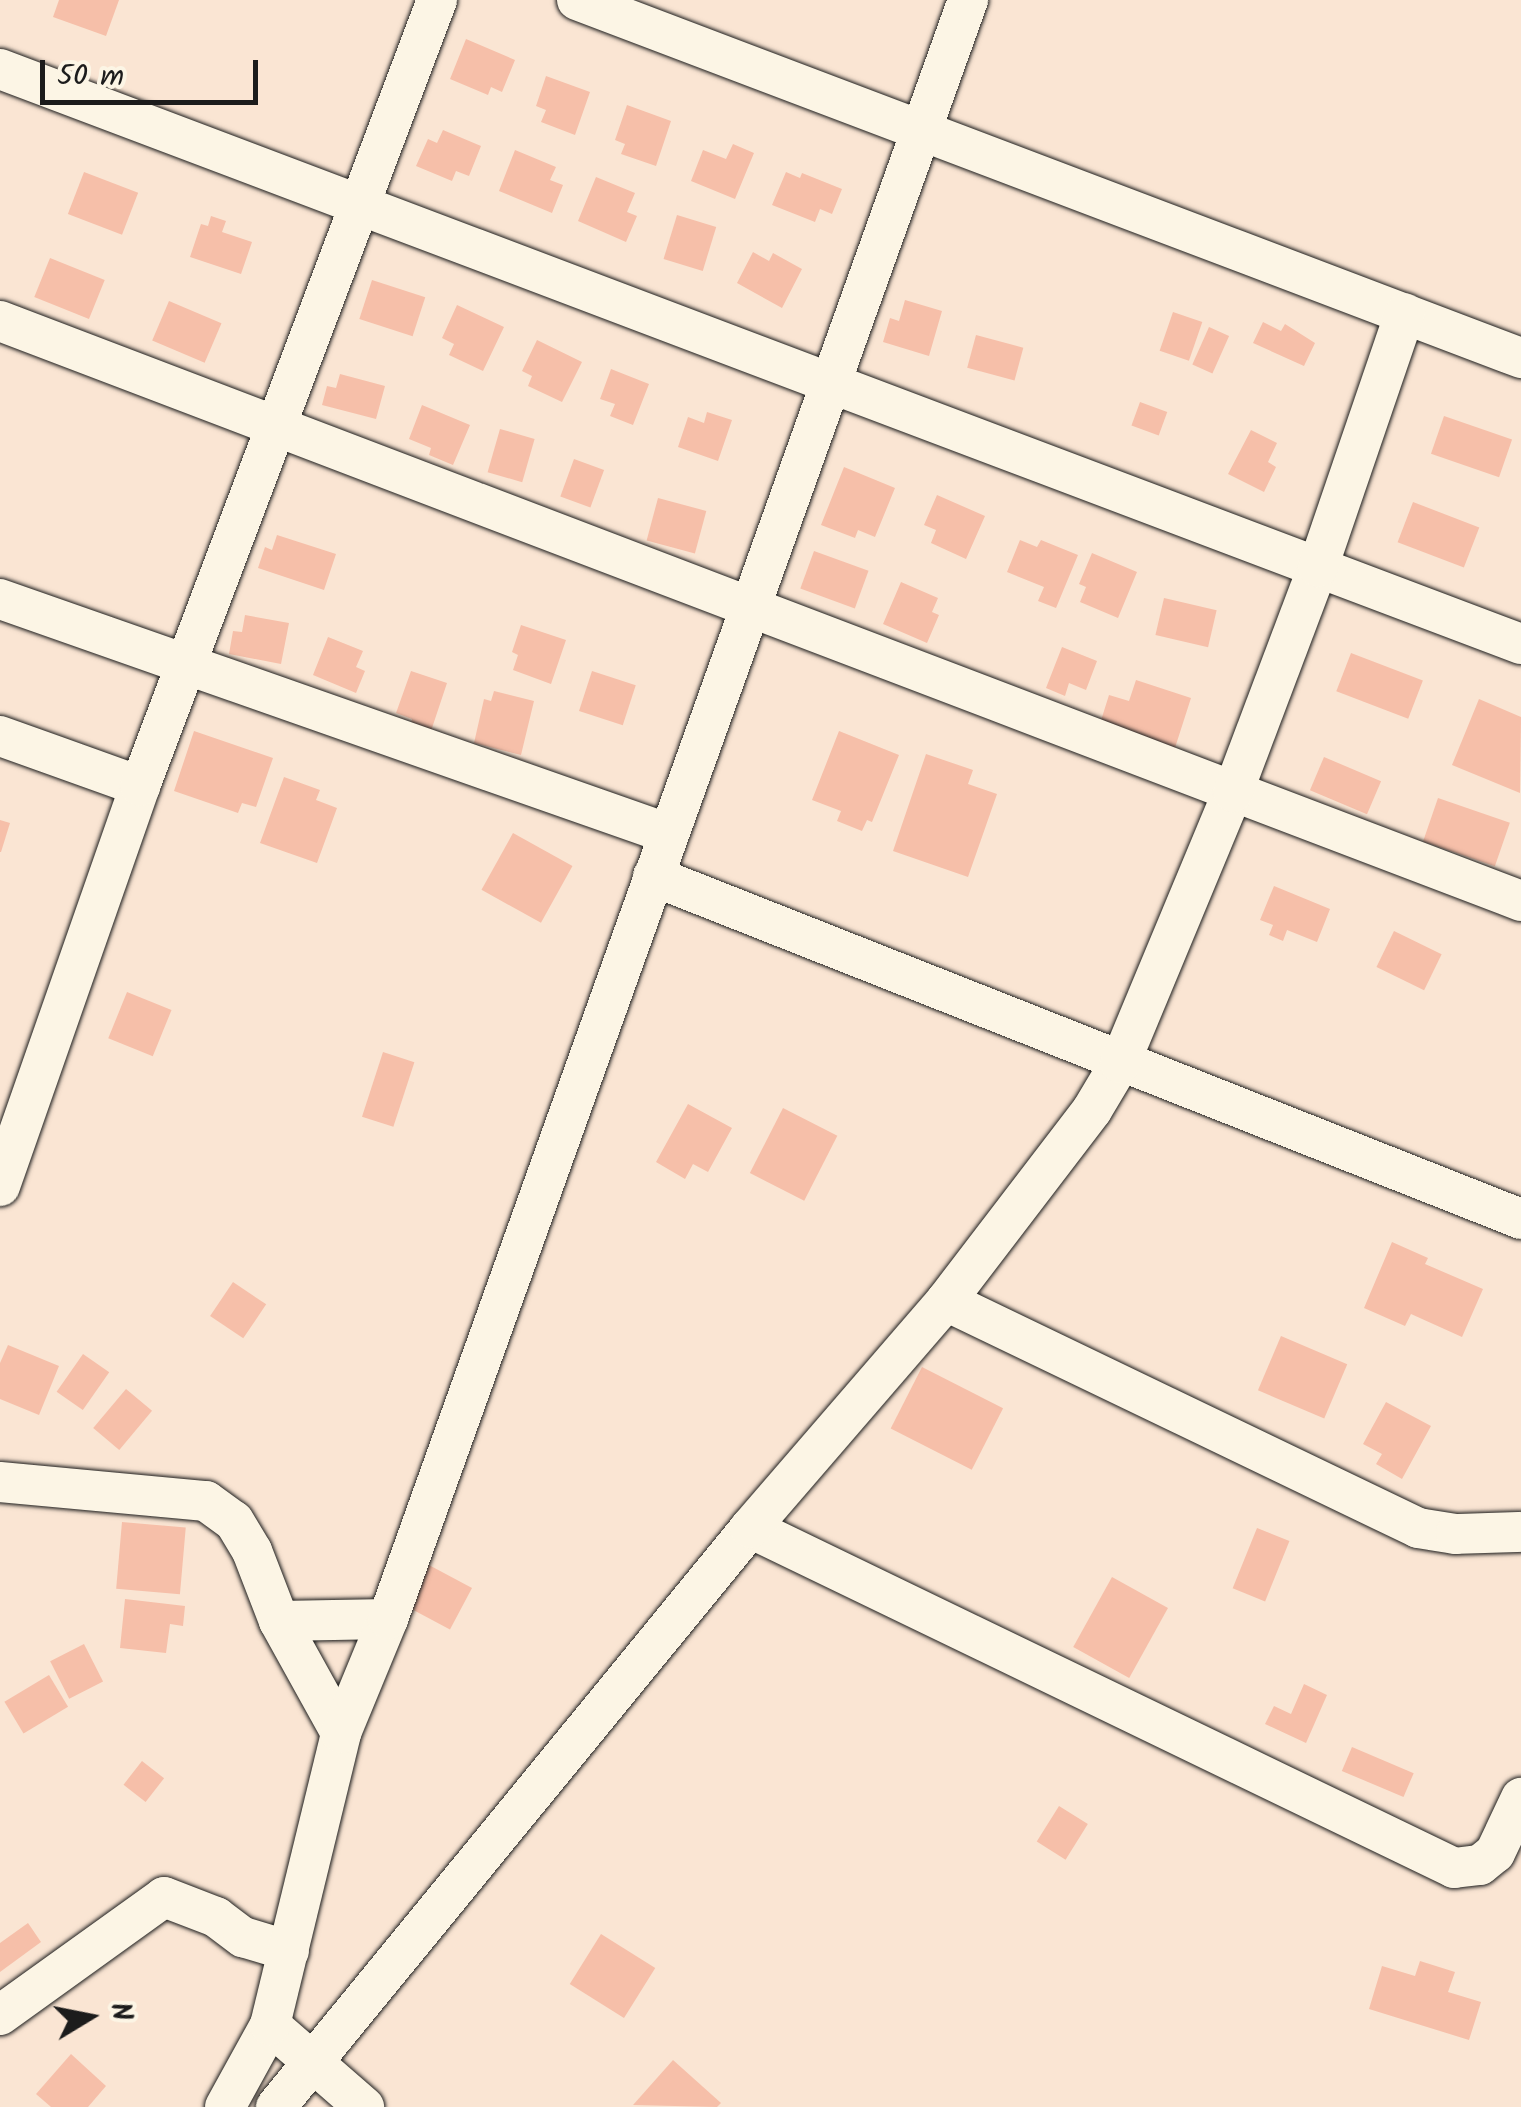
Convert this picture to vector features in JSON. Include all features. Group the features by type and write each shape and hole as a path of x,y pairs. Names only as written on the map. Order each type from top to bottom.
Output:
{"street":[{"path":"0,1186 140,786 437,0"},
{"path":"577,0 1521,358"},
{"path":"225,2107 270,2025 340,1733 388,1619 968,0"},
{"path":"0,69 1521,644"},
{"path":"276,2107 750,1528 946,1300 1054,1164 1120,1064 1233,792 1318,567 1404,314"},
{"path":"0,321 1521,901"},
{"path":"0,599 669,834"},
{"path":"0,736 140,786"},
{"path":"653,876 1120,1064 1521,1219"},
{"path":"946,1300 1418,1528 1456,1534 1521,1532"},
{"path":"0,1482 206,1502 234,1520 252,1551 279,1621 340,1733"},
{"path":"750,1528 1454,1868 1480,1865 1495,1853 1521,1798"},
{"path":"279,1621 388,1619"},
{"path":"0,2015 164,1897 216,1917 242,1938 288,1951"},
{"path":"270,2025 364,2107"}],"building":[{"path":"59,0 119,0 106,36 53,17"},
{"path":"466,39 515,60 502,92 491,87 488,95 450,79"},
{"path":"546,76 590,92 575,135 541,122 546,110 536,106"},
{"path":"627,105 671,121 656,166 621,154 625,144 615,140"},
{"path":"443,130 481,146 469,176 456,171 452,181 416,166 428,139 437,143"},
{"path":"733,144 754,153 735,199 691,181 703,150 726,159"},
{"path":"515,150 556,167 550,180 563,185 552,213 499,191"},
{"path":"84,172 138,193 122,235 68,214"},
{"path":"786,172 800,178 802,173 842,189 832,214 820,209 815,222 772,205"},
{"path":"596,177 635,193 627,212 637,216 626,242 578,221"},
{"path":"677,215 716,227 703,271 664,259"},
{"path":"211,216 226,221 222,232 252,242 241,274 190,257 201,224 208,226"},
{"path":"753,252 769,261 773,253 802,269 782,308 737,283"},
{"path":"50,258 105,280 89,319 34,297"},
{"path":"372,280 425,297 413,336 359,319"},
{"path":"905,300 942,311 929,356 883,342 890,318 899,321"},
{"path":"169,301 221,323 205,363 152,341"},
{"path":"457,305 504,327 483,371 449,355 454,344 442,338"},
{"path":"1173,312 1202,322 1189,361 1160,351"},
{"path":"1263,322 1281,331 1285,324 1315,343 1304,366 1253,343"},
{"path":"1209,327 1229,336 1212,373 1192,364"},
{"path":"976,335 1023,348 1015,381 967,368"},
{"path":"537,340 582,362 562,402 528,386 532,376 522,371"},
{"path":"611,369 649,384 633,425 610,416 615,404 600,399"},
{"path":"340,374 385,386 376,419 322,405 327,386 336,388"},
{"path":"1140,402 1167,412 1159,435 1131,425"},
{"path":"422,405 470,425 453,465 429,455 431,448 409,439"},
{"path":"707,412 732,420 718,461 678,447 688,417 704,423"},
{"path":"1444,416 1512,439 1499,477 1431,454"},
{"path":"500,429 535,439 522,482 488,472"},
{"path":"1251,430 1277,443 1268,462 1276,467 1264,492 1228,474"},
{"path":"574,459 604,470 590,508 560,497"},
{"path":"844,467 895,488 875,537 858,530 855,538 821,525"},
{"path":"937,495 985,516 966,559 931,543 936,530 924,525"},
{"path":"658,498 706,511 695,553 647,541"},
{"path":"1413,502 1479,527 1464,568 1398,542"},
{"path":"277,535 336,554 324,590 258,568 265,547 272,550"},
{"path":"1020,540 1037,547 1041,540 1078,555 1056,608 1038,601 1044,587 1007,572"},
{"path":"814,551 869,571 855,608 800,589"},
{"path":"1092,553 1137,572 1118,618 1080,602 1086,587 1079,584"},
{"path":"901,582 938,598 932,612 939,615 927,643 883,624"},
{"path":"1164,598 1217,610 1208,647 1155,635"},
{"path":"245,615 289,623 281,664 229,654 233,631 242,632"},
{"path":"521,625 566,640 551,684 513,670 518,655 512,652"},
{"path":"328,637 363,651 356,667 365,671 356,693 313,675"},
{"path":"1062,647 1097,661 1086,690 1069,683 1065,696 1046,688"},
{"path":"1351,653 1423,681 1408,719 1336,691"},
{"path":"411,671 447,683 430,734 410,727 412,719 396,713"},
{"path":"592,671 636,685 623,725 579,711"},
{"path":"1136,680 1191,698 1173,754 1098,730 1109,695 1129,701"},
{"path":"494,691 534,701 521,755 474,743 484,699 491,701"},
{"path":"1479,699 1521,717 1520,793 1452,765"},
{"path":"194,731 273,758 256,807 242,803 238,813 174,791"},
{"path":"839,731 899,755 872,822 867,820 862,831 837,821 841,811 812,800"},
{"path":"926,754 973,770 968,784 997,794 968,877 893,851"},
{"path":"1324,757 1381,781 1367,814 1310,790"},
{"path":"284,777 320,790 316,800 337,808 317,863 260,843"},
{"path":"1438,798 1510,823 1495,866 1423,841"},
{"path":"0,820 10,823 1,852 0,852"},
{"path":"513,833 572,866 541,923 481,890"},
{"path":"1274,886 1330,909 1317,942 1287,930 1283,941 1269,935 1273,925 1260,920"},
{"path":"1394,931 1442,954 1424,990 1376,967"},
{"path":"127,992 172,1010 153,1056 108,1038"},
{"path":"383,1052 414,1062 393,1127 362,1117"},
{"path":"688,1104 732,1128 708,1172 693,1164 685,1179 656,1162"},
{"path":"783,1108 837,1136 804,1201 750,1173"},
{"path":"1392,1242 1428,1258 1425,1264 1483,1289 1462,1337 1411,1314 1405,1326 1364,1308"},
{"path":"233,1282 266,1304 243,1338 210,1316"},
{"path":"1281,1336 1347,1364 1324,1418 1258,1390"},
{"path":"8,1345 59,1366 39,1415 0,1399 0,1363"},
{"path":"83,1354 109,1372 83,1410 57,1392"},
{"path":"922,1367 1003,1408 972,1470 891,1428"},
{"path":"126,1389 152,1411 119,1450 93,1428"},
{"path":"1386,1402 1431,1426 1402,1479 1376,1464 1382,1454 1363,1444"},
{"path":"122,1522 186,1528 180,1594 116,1589"},
{"path":"1257,1528 1289,1541 1265,1601 1233,1588"},
{"path":"427,1564 472,1588 450,1629 405,1605"},
{"path":"1112,1577 1168,1608 1129,1678 1073,1647"},
{"path":"125,1599 185,1606 183,1626 170,1624 166,1653 120,1648"},
{"path":"84,1644 103,1681 69,1699 50,1661"},
{"path":"49,1675 68,1707 23,1733 4,1702"},
{"path":"1304,1684 1327,1695 1306,1743 1265,1724 1274,1706 1291,1714"},
{"path":"1352,1747 1414,1773 1404,1797 1342,1771"},
{"path":"142,1761 164,1778 146,1802 124,1785"},
{"path":"1059,1806 1088,1824 1066,1860 1037,1842"},
{"path":"28,1923 41,1942 0,1972 0,1943"},
{"path":"601,1934 655,1968 624,2018 570,1984"},
{"path":"1420,1961 1455,1972 1448,1992 1481,2002 1469,2040 1369,2009 1382,1966 1415,1976"},
{"path":"71,2054 106,2086 88,2107 51,2107 36,2094"},
{"path":"673,2060 721,2103 717,2107 633,2105"}]}
